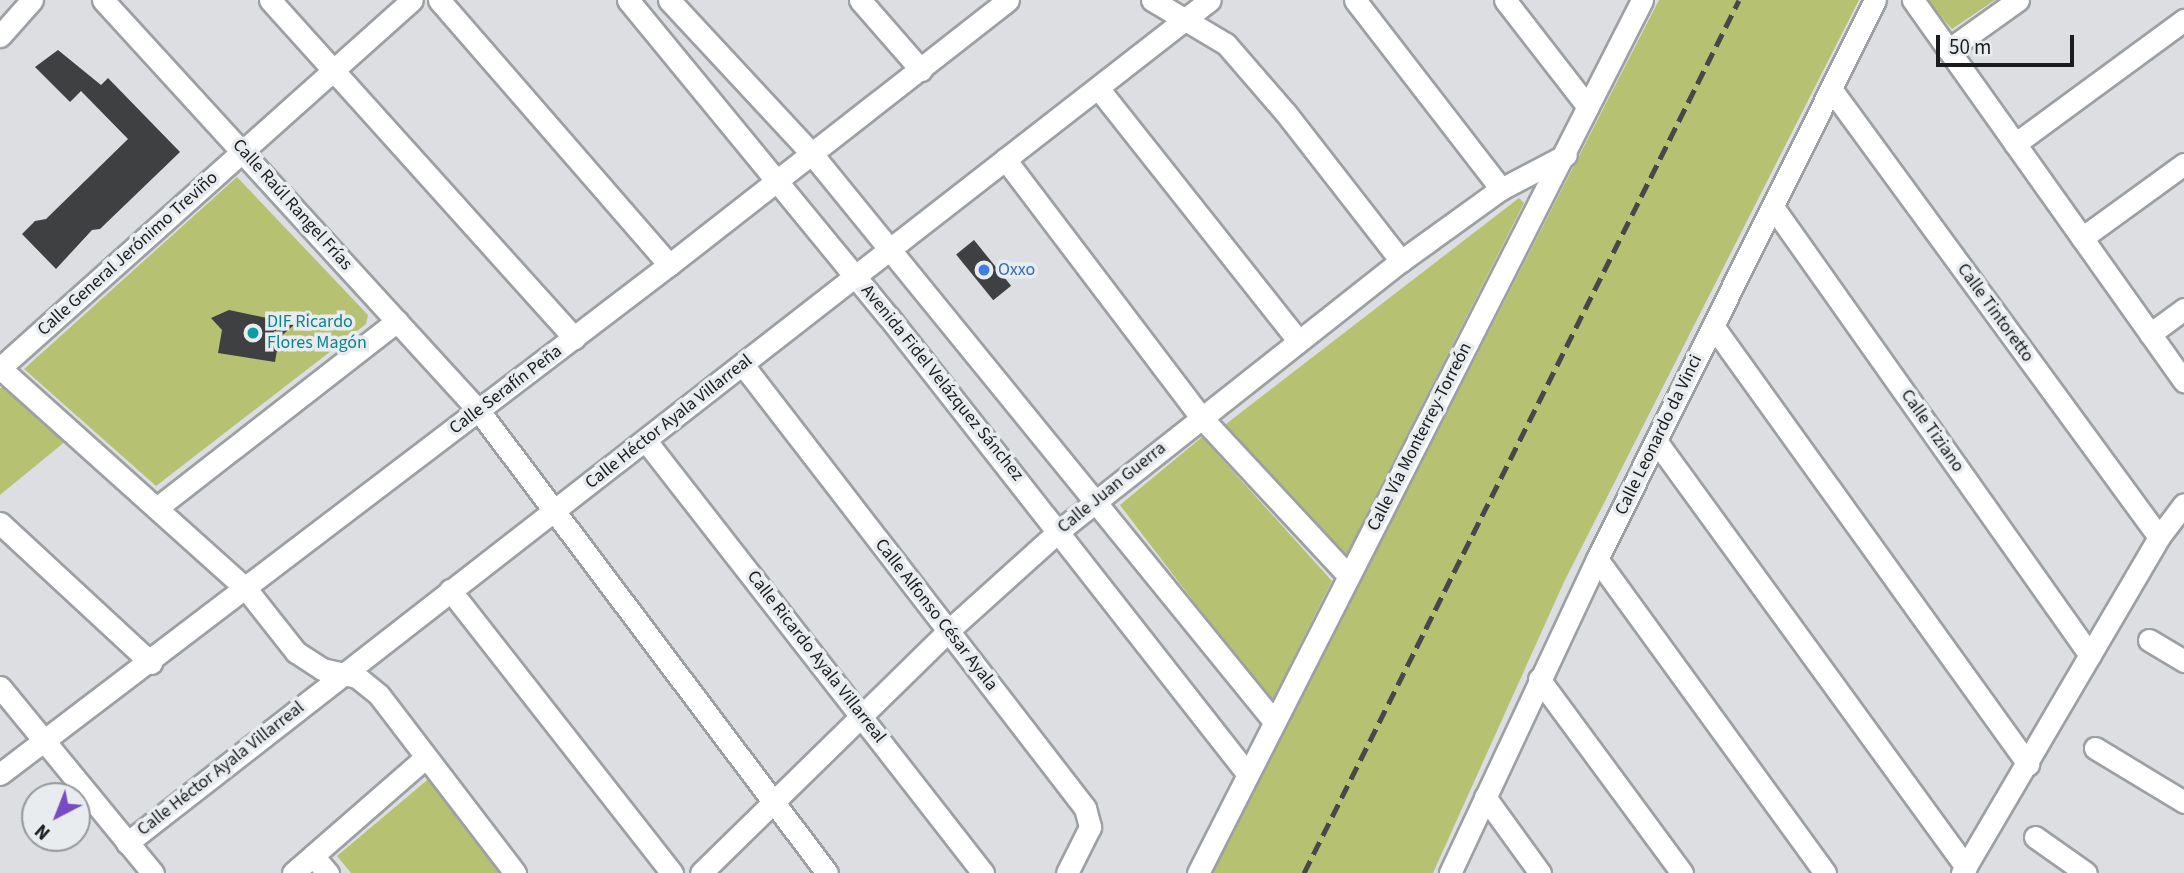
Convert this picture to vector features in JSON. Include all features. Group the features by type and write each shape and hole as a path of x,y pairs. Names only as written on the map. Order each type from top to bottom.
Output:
{"street":[{"path":"0,36 32,0"},
{"name":"Calle Raúl Rangel Frías","path":"103,0 479,411 827,873"},
{"path":"270,0 574,338"},
{"name":"Calle General Jerónimo Treviño","path":"0,368 412,0"},
{"path":"439,0 669,265"},
{"name":"Avenida Fidel Velázquez Sánchez","path":"628,0 854,274 1059,530 1247,773"},
{"path":"669,0 812,154 1273,720"},
{"path":"860,0 921,70"},
{"name":"Calle Serafín Peña","path":"0,774 247,590 1008,0"},
{"path":"1152,0 1188,17 1226,44 1269,93 1401,261"},
{"name":"Calle Héctor Ayala Villarreal","path":"127,843 450,590 646,441 889,246 1210,0"},
{"path":"1355,0 1501,189"},
{"path":"1505,0 1588,107"},
{"name":"Calle Vía Monterrey-Torreón","path":"1198,873 1273,720 1566,155 1642,0"},
{"name":"Calle Leonardo da Vinci","path":"1450,873 1597,559 1875,0"},
{"path":"1913,0 2184,381"},
{"path":"1948,50 2018,0"},
{"path":"2015,144 2184,20"},
{"path":"1098,88 1297,339"},
{"name":"Calle Tintoretto","path":"1831,89 2159,537"},
{"name":"Calle Juan Guerra","path":"701,873 772,800 948,630 1059,530 1297,339 1401,261 1501,189 1566,155"},
{"path":"1005,159 1200,417 1349,576"},
{"path":"2082,238 2184,164"},
{"name":"Calle Tiziano","path":"1773,207 2090,655"},
{"path":"2150,334 2184,309"},
{"path":"158,507 397,321"},
{"path":"1713,326 2028,764"},
{"name":"Calle Alfonso César Ayala","path":"743,365 1088,814 1088,832 1067,873"},
{"path":"0,368 158,507 247,590 296,652 322,669 357,677 379,695 516,873"},
{"name":"Calle Ricardo Ayala Villarreal","path":"646,441 983,873"},
{"path":"1656,441 1964,870 2159,537 2184,504"},
{"path":"0,523 151,663"},
{"path":"1597,559 1825,873"},
{"path":"450,590 672,873"},
{"path":"2149,640 2184,661"},
{"path":"1539,679 1682,873"},
{"path":"0,687 153,873"},
{"path":"2095,748 2184,802"},
{"path":"293,873 426,757"},
{"path":"1485,797 1540,873"},
{"path":"2035,837 2085,873"},
{"path":"313,856 328,873"}],"green space":[{"path":"1659,0 1859,0 1564,582 1433,873 1211,873"},
{"path":"1926,0 1995,0 1952,29"},
{"path":"237,177 368,315 366,324 156,486 24,369"},
{"path":"1519,198 1524,203 1347,554 1339,554 1226,430 1226,424"},
{"path":"6,387 67,440 0,495 0,388"},
{"path":"1202,437 1332,581 1271,703 1120,505"},
{"path":"432,776 504,873 351,873 337,856"}],"building":[{"path":"58,50 101,85 108,78 180,152 100,229 92,230 56,269 22,234 35,221 46,219 128,139 81,91 70,102 35,67"},
{"name":"Oxxo","path":"974,240 1011,286 993,300 956,254"},
{"name":"DIF Ricardo Flores Magón","path":"229,310 295,324 279,338 275,362 218,353 222,330 211,318"}],"railway":[{"path":"1304,873 1739,0"}],"place":[{"name":"Oxxo","path":"984,270"},
{"name":"DIF Ricardo Flores Magón","path":"253,333"}]}
